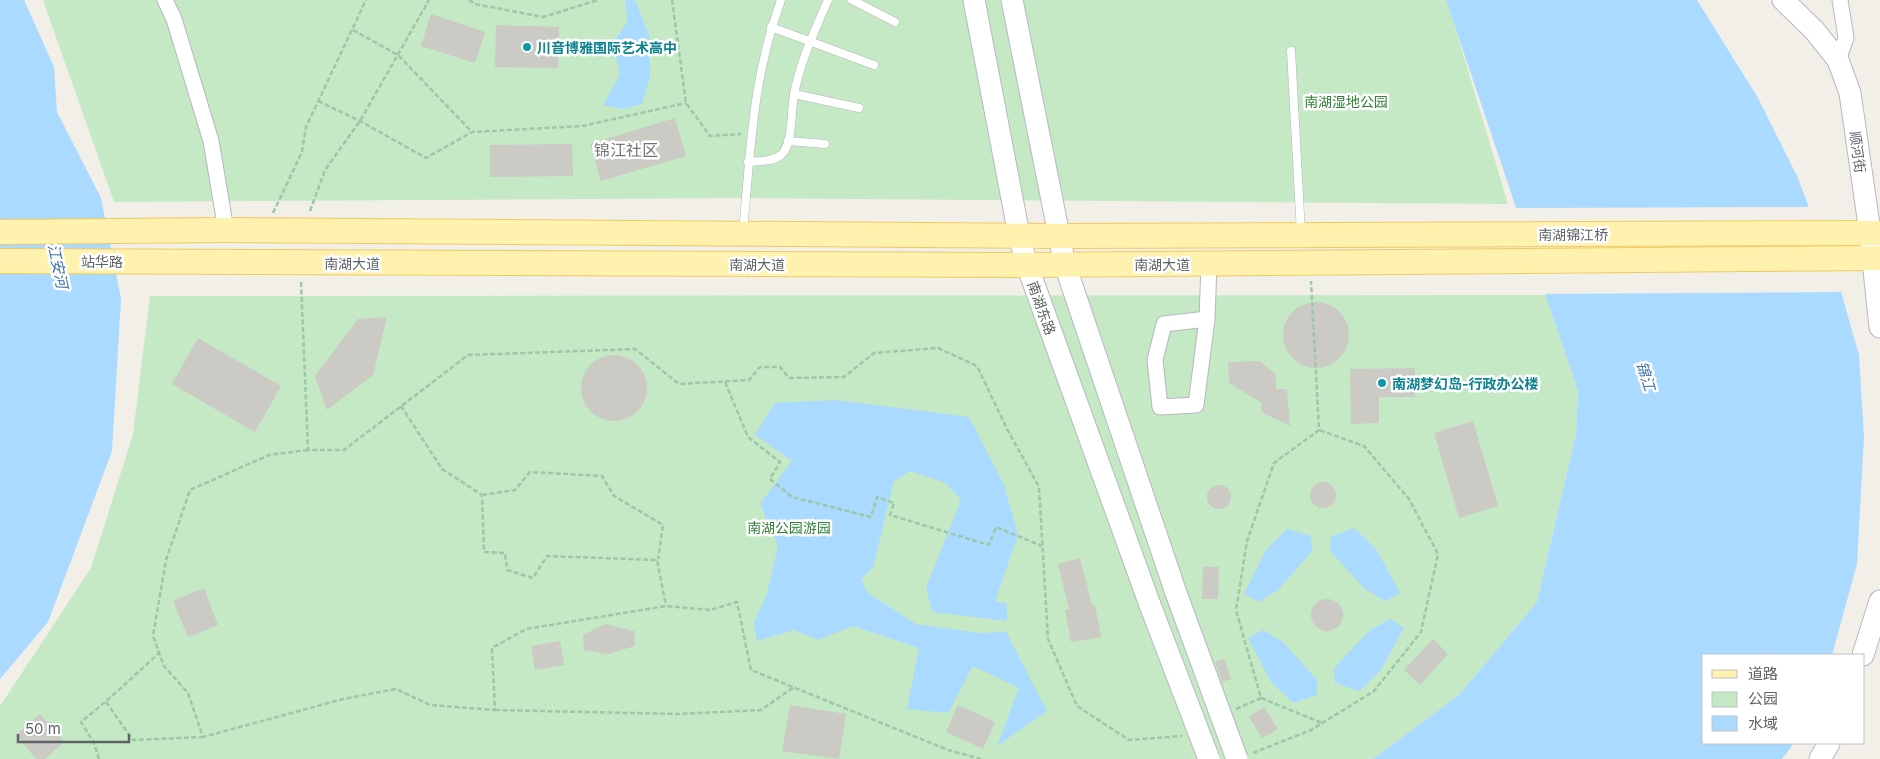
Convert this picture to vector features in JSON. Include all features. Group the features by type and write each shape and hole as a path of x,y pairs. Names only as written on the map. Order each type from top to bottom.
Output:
{"main road":[{"name":"南湖东路","path":"974,0 1019,235 1027,265 1150,605 1209,759"},
{"path":"1012,0 1065,265 1176,593 1241,757"},
{"name":"顺河街","path":"1783,0 1814,30 1838,60 1850,93 1875,232 1880,327"},
{"name":"南湖大道","path":"215,230 1059,236 1301,235"},
{"path":"0,232 215,230"},
{"name":"南湖锦江桥","path":"1301,235 1875,232"},
{"name":"南湖锦江桥","path":"1310,263 1876,258"},
{"name":"站华路","path":"0,261 203,262"},
{"name":"南湖大道","path":"203,262 1027,265 1310,263"},
{"path":"1863,654 1880,601"}],"street":[{"path":"165,0 174,19 211,141 215,230"},
{"path":"1838,60 1846,38 1840,0"},
{"path":"1207,319 1164,324 1155,360 1160,407 1196,405 1207,319 1209,264"}],"lane":[{"path":"743,233 750,133 761,64 781,0"},
{"path":"748,162 773,160 783,154 788,141 794,94 810,41 828,0"},
{"path":"852,0 895,22"},
{"path":"771,27 874,65"},
{"path":"1290,51 1301,235"},
{"path":"794,94 859,108"},
{"path":"788,141 826,144"}],"path":[{"path":"266,230 302,152 306,127 366,0"},
{"path":"304,230 325,170 360,121 429,0"},
{"path":"469,0 475,4 543,16 598,0"},
{"path":"672,0 686,104 710,136 750,133"},
{"path":"352,29 398,55 472,132"},
{"path":"318,101 360,121 426,158 472,132 582,126 686,104"},
{"path":"300,263 308,450"},
{"path":"1310,263 1319,430"},
{"path":"203,737 188,693 164,666 153,636 166,560 190,490 269,455 308,450 344,450 468,355 635,349 678,384 749,380 760,367 780,367 789,378 844,377 874,353 938,348 977,366 1007,429 1039,487 1048,639 1077,706 1130,740 1181,736 1190,732"},
{"path":"725,382 748,437 780,462 770,479 792,497 871,517 878,497 894,503 890,516 989,545 996,527 1042,546"},
{"path":"401,406 442,469 482,495 515,490 530,472 602,476 614,496 662,526 658,560 666,606"},
{"path":"1261,698 1236,610 1247,541 1274,463 1319,430"},
{"path":"1241,757 1311,730 1374,691 1421,632 1438,554 1409,499 1364,446 1319,430"},
{"path":"482,495 484,552 505,553 507,570 533,578 547,556 658,560"},
{"path":"495,710 492,648 526,629 666,606 710,610 737,602 751,670 948,750 981,759"},
{"path":"99,759 94,743 81,722 106,702 159,652"},
{"path":"106,702 133,740 203,737 343,699 396,689 430,705 495,710 679,714 761,710 794,688"},
{"path":"1234,710 1261,698 1322,723"}],"green space":[{"name":"南湖湿地公园","path":"43,0 1447,0 1508,204 746,198 114,202"},
{"name":"南湖公园游园","path":"1546,295 1578,391 1576,434 1537,602 1459,695 1373,759 0,759 0,706 91,568 133,434 150,296"}],"water":[{"name":"江安河","path":"0,0 24,0 54,67 57,112 101,198 121,299 112,451 48,622 0,679"},
{"path":"625,0 635,0 649,35 650,77 642,104 622,109 603,105 620,75 613,43 628,21"},
{"name":"锦江","path":"1446,0 1697,0 1758,98 1797,176 1840,288 1859,355 1864,437 1857,564 1832,654 1702,654 1702,744 1793,744 1782,759 1373,759 1459,695 1537,602 1576,434 1578,391"},
{"path":"836,400 969,417 1004,485 1018,535 995,601 1007,604 1007,621 932,612 926,588 961,500 946,483 910,471 894,481 873,567 861,580 868,593 916,624 979,633 1006,632 1047,711 997,746 1019,688 973,666 948,713 907,709 919,648 853,626 818,640 794,630 757,641 754,623 767,593 778,546 760,504 792,461 755,435 775,403"},
{"path":"1354,528 1376,549 1400,593 1385,601 1365,589 1330,551 1331,537"},
{"path":"1287,529 1311,536 1312,551 1279,589 1259,602 1244,594 1266,550"},
{"path":"1390,619 1404,628 1380,671 1359,691 1335,683 1334,668 1369,631"},
{"path":"1263,630 1283,642 1317,680 1317,695 1293,703 1271,682 1248,638"}],"pier":[{"path":"1811,207 1843,292 1543,294 1514,208"}],"building":[{"path":"431,14 485,32 475,63 421,46"},
{"name":"川音博雅国际艺术高中","path":"496,25 559,27 558,68 495,67"},
{"path":"675,118 686,156 601,181 590,144"},
{"path":"572,144 573,176 490,177 490,145"},
{"path":"1316,302 1328,305 1339,312 1346,323 1349,335 1346,347 1339,358 1328,365 1316,368 1304,365 1293,358 1286,347 1283,335 1286,323 1293,312 1304,305"},
{"path":"387,317 373,375 327,410 315,376 358,319"},
{"path":"198,338 281,386 255,432 172,384"},
{"path":"614,355 627,357 642,370 645,375 647,388 645,401 632,416 627,419 614,421 601,419 586,406 583,401 581,388 583,375 596,360 601,357"},
{"path":"1260,361 1276,375 1276,389 1287,389 1290,426 1261,412 1262,403 1229,383 1228,362"},
{"name":"南湖梦幻岛-行政办公楼","path":"1415,368 1415,397 1379,397 1379,423 1351,424 1350,369"},
{"path":"1473,421 1498,506 1459,518 1434,433"},
{"path":"1323,482 1332,486 1336,495 1332,504 1323,508 1314,504 1310,495 1314,486"},
{"path":"1219,485 1227,489 1231,497 1227,505 1219,509 1211,505 1207,497 1211,489"},
{"path":"1080,558 1092,605 1095,605 1101,637 1071,642 1065,610 1069,609 1058,564"},
{"path":"1203,567 1219,567 1218,599 1202,599"},
{"path":"204,588 218,625 188,637 173,601"},
{"path":"1327,599 1339,603 1343,615 1339,627 1327,631 1315,627 1311,615 1315,603"},
{"path":"605,624 634,631 635,646 608,654 584,650 583,635"},
{"path":"1433,639 1448,654 1420,685 1404,670"},
{"path":"560,641 564,665 535,670 531,646"},
{"path":"1224,659 1231,679 1222,682 1215,662"},
{"path":"790,705 846,714 839,759 782,751"},
{"path":"958,705 995,722 983,749 946,732"},
{"path":"1264,707 1278,729 1262,738 1249,717"},
{"path":"40,714 64,742 45,759 36,759 16,735"}],"place":[{"name":"川音博雅国际艺术高中","path":"527,47"},
{"name":"南湖梦幻岛-行政办公楼","path":"1382,383"}],"district":[{"name":"锦江社区","path":"626,150"}]}
